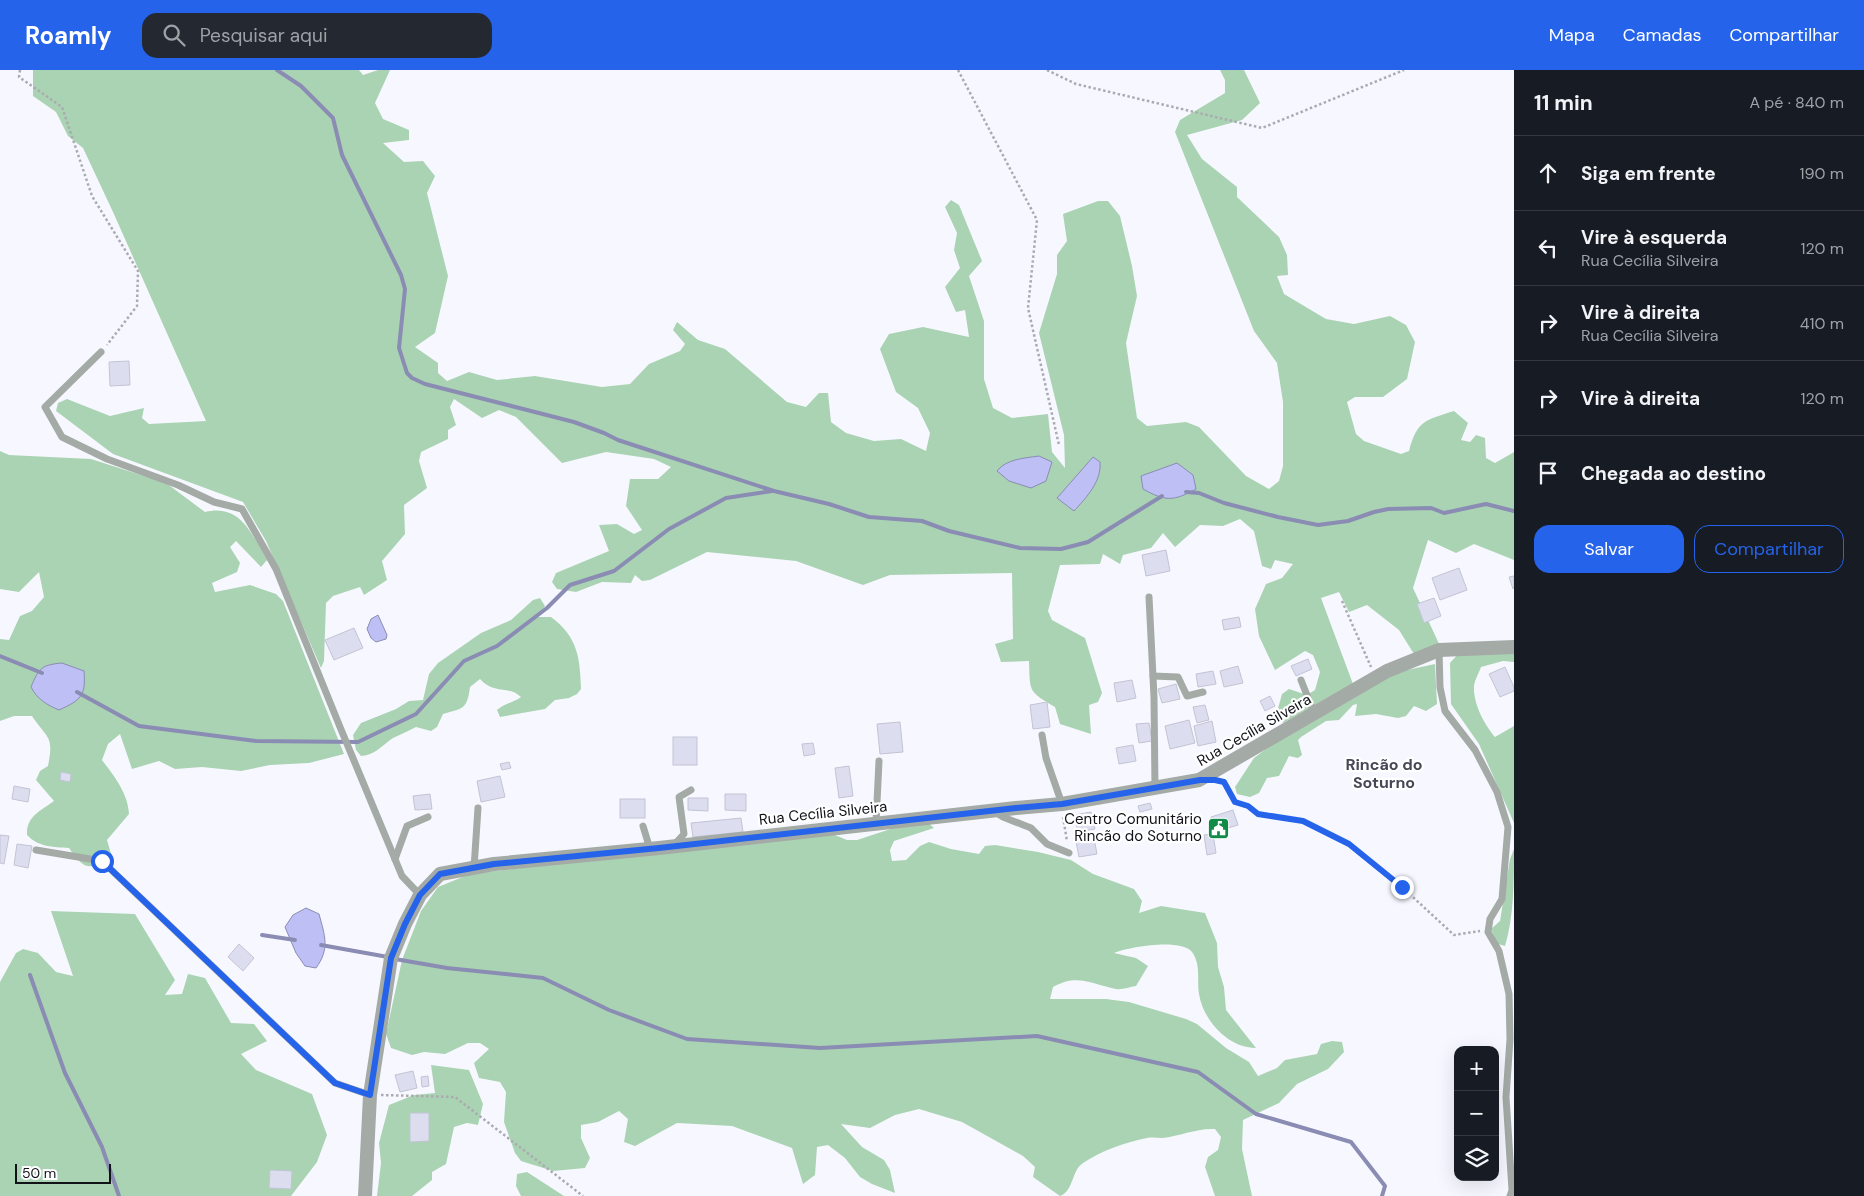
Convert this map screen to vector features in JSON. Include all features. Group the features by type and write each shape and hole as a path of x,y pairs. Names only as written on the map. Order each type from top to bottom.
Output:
{"street":[{"name":"Rua Cecília Silveira","path":"365,1196 370,1095 391,958 420,895 440,874 494,864 1062,804 1200,780 1387,671 1439,650 1514,646"}],"lane":[{"path":"101,352 45,407 62,437 107,459 178,485 214,502 242,509 276,568 402,876 420,895"},
{"path":"1149,597 1153,676 1155,788"},
{"path":"1439,650 1440,687 1445,711 1475,750 1497,792 1508,827 1502,899 1490,919 1488,932 1499,951 1509,994 1510,1038 1506,1097 1512,1190 1510,1196"},
{"path":"1153,676 1178,677 1187,696 1204,692"},
{"path":"1301,680 1314,713"},
{"path":"1042,735 1046,758 1062,804"},
{"path":"876,823 879,761"},
{"path":"672,846 684,834 679,797 691,790"},
{"path":"474,868 478,808"},
{"path":"993,810 1003,817 1031,828 1047,844 1069,852"},
{"path":"395,859 407,826 428,817"},
{"path":"643,826 650,849"},
{"path":"36,850 102,861 335,1083 370,1095"}],"path":[{"path":"20,70 19,77 62,107 92,196 138,271 137,306 101,352"},
{"path":"958,70 1037,220 1028,308 1059,445"},
{"path":"1047,70 1076,84 1262,128 1404,70"},
{"path":"1342,601 1376,677"},
{"path":"1200,780 1224,782 1235,802 1248,806 1258,814 1303,821 1349,844 1402,887 1454,935 1478,930 1488,932"},
{"path":"1062,804 1069,852"},
{"path":"370,1095 456,1097 583,1196"}],"green space":[{"path":"33,70 359,70 363,75 378,70 390,70 375,103 383,119 409,130 409,140 383,143 404,162 423,161 435,176 427,193 448,276 435,333 415,347 438,363 438,373 447,381 469,372 497,380 535,376 602,387 630,384 649,364 680,351 685,344 673,330 677,322 698,340 725,349 787,402 806,407 819,393 828,393 831,422 846,433 874,441 901,439 926,451 930,433 918,408 896,392 880,349 889,334 923,327 969,337 965,310 956,312 945,287 960,268 954,250 957,233 945,207 951,200 959,205 982,261 969,276 984,321 984,379 993,408 1012,418 1048,414 1052,452 1065,468 1064,435 1039,333 1057,274 1057,255 1067,241 1063,214 1098,201 1108,201 1120,216 1137,296 1126,343 1137,418 1147,426 1186,422 1199,427 1246,476 1269,489 1279,481 1283,466 1283,402 1277,363 1254,331 1175,132 1180,120 1225,93 1225,80 1220,70 1244,70 1260,103 1242,120 1187,135 1202,159 1237,187 1237,197 1279,237 1287,255 1288,275 1277,276 1284,294 1326,319 1354,324 1390,316 1406,325 1415,342 1407,379 1383,397 1355,397 1347,402 1356,434 1364,441 1401,454 1409,451 1419,427 1430,419 1454,411 1468,423 1461,440 1470,442 1476,435 1485,438 1486,458 1495,463 1514,452 1514,560 1474,544 1456,553 1428,540 1413,588 1441,648 1414,654 1399,630 1367,605 1349,612 1339,592 1321,598 1353,684 1283,723 1277,712 1282,694 1289,689 1307,695 1315,690 1320,672 1313,655 1305,651 1275,670 1259,636 1255,609 1266,584 1282,578 1293,564 1275,560 1271,569 1262,566 1254,531 1240,519 1223,526 1200,525 1175,547 1163,533 1151,548 1123,555 1120,564 1103,554 1100,564 1060,565 1048,611 1052,620 1085,638 1102,693 1098,702 1089,705 1091,734 1060,724 1055,707 1032,690 1029,661 1001,662 995,644 1013,639 1012,573 890,575 863,585 796,561 707,552 650,580 642,581 635,575 631,583 602,582 576,592 557,589 552,582 556,573 609,551 599,525 617,524 634,534 642,530 626,506 630,479 658,479 671,467 654,459 606,452 562,463 516,417 499,410 482,418 454,399 450,407 456,425 448,430 448,439 421,452 419,461 427,488 404,505 405,534 382,561 387,580 364,595 360,587 333,596 326,603 324,661 321,668 266,541 243,502 113,454 56,411 58,403 67,399 110,416 144,408 142,418 149,424 206,421 83,148 68,136 56,112 33,96"},
{"path":"0,451 9,455 91,459 166,483 205,512 217,510 228,512 244,523 267,560 261,567 236,541 230,547 240,563 237,572 212,583 215,592 250,585 276,594 283,601 344,754 309,763 270,765 241,771 202,767 175,769 159,761 132,769 120,734 108,744 102,760 123,792 129,814 107,840 112,857 98,865 88,866 79,861 69,848 46,846 31,839 27,835 27,829 31,819 54,801 36,780 40,771 48,766 50,743 46,734 32,716 14,716 0,721 0,639 9,640 20,616 32,611 44,597 39,572 19,592 0,589"},
{"path":"540,598 545,606 538,617 551,617 567,632 576,649 580,667 581,689 577,694 569,698 555,700 545,709 500,717 497,710 521,697 512,691 491,687 480,679 470,687 463,707 443,714 437,727 431,731 416,727 393,738 375,752 361,756 356,750 353,735 361,723 396,709 409,701 423,700 429,674 438,663 481,633 511,620 533,600"},
{"path":"1514,649 1514,662 1503,661 1481,667 1476,678 1474,693 1480,713 1495,737 1514,726 1514,823 1479,744 1451,704 1450,663 1458,654"},
{"path":"1435,664 1437,704 1426,711 1414,706 1406,716 1398,718 1376,714 1355,716 1357,704 1353,705 1339,720 1326,721 1301,737 1298,740 1302,755 1298,758 1289,756 1279,776 1267,778 1259,793 1250,797 1237,794 1235,787 1254,758 1286,734 1368,685 1407,670"},
{"path":"915,821 926,821 934,828 894,841 890,850 892,861 906,860 920,846 929,842 951,849 979,854 985,846 995,845 1038,852 1071,860 1093,874 1134,889 1142,901 1139,913 1161,906 1205,913 1217,943 1218,967 1224,987 1226,1010 1256,1048 1246,1047 1227,1038 1211,1023 1201,1004 1198,967 1195,957 1186,948 1177,945 1142,946 1114,953 1136,958 1148,966 1136,986 1118,989 1084,981 1070,981 1053,987 1050,999 1106,999 1129,1002 1186,1019 1197,1024 1226,1048 1249,1062 1258,1076 1277,1068 1285,1060 1317,1054 1321,1044 1332,1041 1342,1042 1344,1052 1328,1069 1297,1084 1279,1103 1243,1120 1242,1149 1252,1196 1215,1196 1205,1167 1208,1157 1218,1150 1221,1137 1215,1129 1162,1138 1147,1138 1106,1151 1083,1163 1076,1171 1068,1190 1060,1196 1033,1177 1035,1167 1023,1156 962,1122 919,1109 895,1115 870,1128 841,1124 862,1147 884,1160 890,1170 895,1193 860,1177 845,1158 828,1145 817,1147 815,1175 803,1184 792,1148 732,1126 677,1123 635,1146 624,1142 628,1119 619,1111 598,1122 581,1125 581,1138 590,1158 585,1168 553,1171 521,1161 515,1153 504,1122 506,1092 500,1082 479,1078 474,1063 489,1049 480,1043 468,1043 445,1054 424,1052 412,1055 391,1048 386,1034 402,960 421,911 438,887 470,874 825,831 847,840 857,840"},
{"path":"1514,849 1512,911 1505,946 1498,944 1491,929 1500,921 1510,859"},
{"path":"51,911 135,914 175,980 165,995 182,994 188,974 205,978 231,1023 254,1024 267,1041 241,1054 256,1070 312,1094 327,1135 317,1162 291,1196 0,1196 0,982 16,953 23,949 38,953 56,972 73,976"},
{"path":"431,1065 469,1070 483,1104 478,1125 467,1123 454,1127 446,1164 432,1172 432,1180 412,1196 377,1196 381,1163 379,1143 389,1105 414,1095 435,1093"},
{"path":"527,1172 564,1196 521,1196 516,1186 517,1174"}],"water":[{"path":"1039,456 1052,462 1046,481 1031,488 1009,481 997,471 1005,464 1022,458"},
{"path":"1093,457 1100,462 1096,482 1074,511 1057,498"},
{"path":"1177,463 1193,475 1196,489 1176,498 1164,498 1143,489 1141,476"},
{"path":"378,615 387,635 386,639 376,642 371,638 367,629 371,619"},
{"path":"62,663 84,671 84,686 83,692 77,700 59,710 43,701 31,687 36,676 45,666"},
{"path":"306,908 319,914 325,942 323,955 316,968 305,966 296,953 285,927 293,915"}],"building":[{"path":"129,361 130,385 110,386 109,362"},
{"path":"1166,550 1170,571 1146,576 1142,555"},
{"path":"1459,568 1467,590 1440,600 1432,578"},
{"path":"1514,576 1514,588 1513,589 1509,577"},
{"path":"1434,598 1441,616 1424,623 1417,604"},
{"path":"1239,617 1241,627 1224,630 1222,620"},
{"path":"354,628 363,648 334,660 325,640"},
{"path":"1308,659 1312,669 1296,676 1291,666"},
{"path":"1238,666 1243,683 1224,687 1220,671"},
{"path":"1505,667 1514,691 1500,697 1489,674"},
{"path":"1213,671 1216,684 1198,687 1196,674"},
{"path":"1132,680 1136,698 1117,702 1114,683"},
{"path":"1176,684 1180,699 1162,703 1158,689"},
{"path":"1270,696 1275,706 1265,711 1260,701"},
{"path":"1047,702 1050,727 1033,729 1030,705"},
{"path":"1205,705 1209,720 1197,723 1193,707"},
{"path":"1189,720 1195,743 1170,749 1165,726"},
{"path":"1212,721 1216,742 1198,746 1194,726"},
{"path":"900,722 903,752 880,754 877,724"},
{"path":"1149,723 1152,741 1139,743 1136,724"},
{"path":"673,737 697,737 697,765 673,765"},
{"path":"813,743 815,754 804,756 802,744"},
{"path":"1133,745 1136,761 1119,764 1116,748"},
{"path":"509,762 511,768 502,770 500,764"},
{"path":"849,766 853,796 839,798 835,768"},
{"path":"61,772 71,774 70,782 60,780"},
{"path":"500,776 505,797 481,802 477,781"},
{"path":"14,786 30,789 28,802 12,799"},
{"path":"430,794 432,809 415,810 413,796"},
{"path":"725,794 746,794 746,811 725,810"},
{"path":"688,798 708,798 708,811 688,810"},
{"path":"620,799 645,799 645,818 620,818"},
{"path":"1150,803 1152,809 1140,812 1138,806"},
{"path":"1233,810 1238,825 1215,832 1211,817"},
{"path":"1091,812 1095,829 1078,832 1074,815"},
{"path":"741,818 743,832 693,837 691,823"},
{"path":"1093,833 1097,854 1079,857 1075,836"},
{"path":"1213,834 1216,853 1207,855 1204,835"},
{"path":"0,835 9,836 4,864 0,863"},
{"path":"17,844 32,846 28,868 14,865"},
{"path":"239,944 254,958 243,971 228,957"},
{"path":"413,1071 417,1088 400,1092 395,1075"},
{"path":"428,1076 429,1086 422,1087 421,1077"},
{"path":"410,1113 429,1113 429,1141 410,1142"},
{"path":"270,1170 292,1171 291,1189 269,1188"}],"waterway":[{"path":"277,70 301,86 333,118 342,155 401,275 405,289 399,348 407,373 412,378 425,384 574,422 618,440 774,491 829,504 869,517 922,521 949,531 1020,548 1061,549 1088,542 1162,496"},
{"path":"77,692 139,726 256,741 358,742 416,714 464,661 497,646 547,608 570,585 614,571 669,529 726,498 772,491"},
{"path":"1186,492 1199,493 1224,503 1318,525 1348,521 1388,509 1431,508 1444,513 1486,504 1514,511"},
{"path":"0,656 42,673"},
{"path":"262,935 295,940"},
{"path":"321,945 388,957"},
{"path":"395,959 447,968 543,978 609,1010 687,1039 820,1048 1037,1036 1198,1072 1256,1114 1351,1142 1385,1186 1382,1196"},
{"path":"30,975 65,1073 102,1147 119,1196"}],"place":[{"name":"Centro Comunitário Rincão do Soturno","path":"1218,828"}],"district":[{"name":"Rincão do Soturno","path":"1384,773"}],"route":[{"path":"102,861 335,1083 370,1095 391,958 420,895 440,874 494,864 1062,804 1200,780 1215,780 1224,782 1235,802 1248,806 1258,814 1303,821 1349,844 1402,887"}]}
